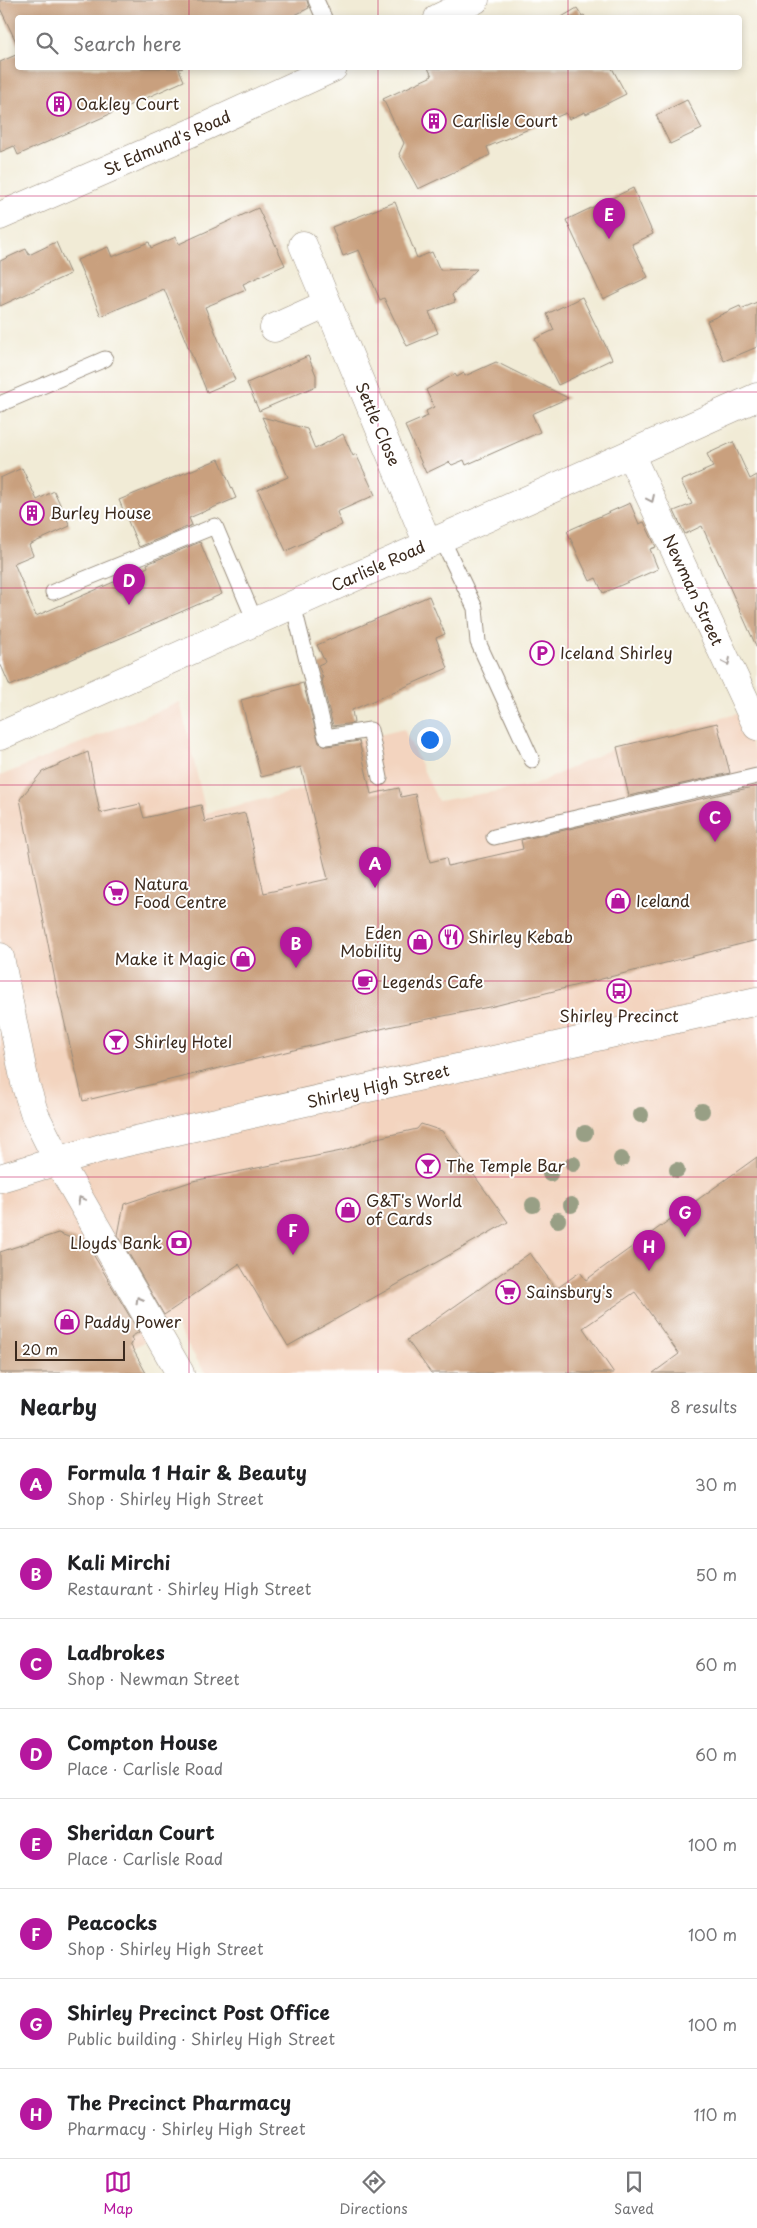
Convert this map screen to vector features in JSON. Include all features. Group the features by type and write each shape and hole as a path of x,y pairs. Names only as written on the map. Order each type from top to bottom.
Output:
{"street":[{"path":"444,15 475,0"},
{"name":"St Edmund's Road","path":"0,216 193,132 329,70"},
{"name":"Settle Close","path":"303,245 327,304 435,540"},
{"path":"274,328 327,304"},
{"name":"Carlisle Road","path":"0,736 435,540 757,398"},
{"name":"Newman Street","path":"630,454 757,726"},
{"path":"0,957 25,1083 35,1114 58,1161 180,1373"},
{"name":"Shirley High Street","path":"0,1178 122,1143 757,1001"}],"lane":[{"path":"316,0 323,15"},
{"path":"0,404 105,359"},
{"path":"53,592 215,526 255,621"},
{"path":"435,540 475,608 478,642 532,760"},
{"path":"293,604 326,737 370,730 380,778"},
{"path":"494,837 757,776"}],"shaded area":[{"path":"180,702 206,813 330,783 321,749 404,729 438,801 534,785 627,742 737,714 757,757 757,1373 205,1373 175,1324 90,1373 0,1373 0,776"}],"building":[{"path":"0,0 307,0 309,8 295,15 15,15 15,40 0,8"},
{"path":"577,8 581,15 565,15"},
{"name":"Oakley Court","path":"15,55 15,70 179,70 184,81 18,155 14,146 0,152 0,62"},
{"path":"429,70 613,70 626,94 586,114 585,112 569,119 566,113 487,147 490,155 418,189 399,154 404,143 383,99 432,76"},
{"path":"687,100 702,129 670,144 656,115"},
{"path":"633,188 653,234 632,244 648,277 603,299 566,220"},
{"path":"395,202 417,258 432,252 440,270 477,269 452,295 455,302 429,312 438,333 407,346 384,298 380,300 359,250 343,256 332,227"},
{"path":"258,208 285,265 243,284 246,290 205,307 235,380 207,392 164,289 101,316 77,260 108,247 112,257 149,242 151,248 176,237 179,244"},
{"path":"56,242 70,274 0,306 0,261 26,249 29,255"},
{"path":"582,297 612,359 558,385 535,339 554,330 547,314"},
{"path":"757,302 757,347 724,361 707,321 740,306 741,309"},
{"path":"308,356 316,375 316,386 259,411 247,383"},
{"path":"496,362 568,398 532,414 540,432 466,465 464,460 452,465 449,462 426,473 405,426 428,416 426,411 434,407 426,390 455,374 457,377 464,373 465,376"},
{"path":"262,417 307,429 315,449 343,434 353,456 356,454 375,495 337,512 342,525 286,551 258,490 288,477"},
{"path":"733,442 750,479 757,475 757,648 702,526 685,534 674,511 692,504 681,481 713,467 707,454"},
{"path":"219,459 236,498 189,518 192,525 139,547 119,500"},
{"path":"22,468 37,500 54,491 70,526 29,545 33,555 14,563 36,616 148,567 147,564 200,542 222,594 10,686 0,663 0,478"},
{"path":"630,503 639,524 644,522 656,547 650,549 658,569 603,593 596,578 590,581 567,531"},
{"path":"429,596 445,634 436,638 448,668 352,710 354,723 333,726 321,678 323,678 318,665 325,662 317,645"},
{"path":"303,683 319,743 327,746 359,741 371,794 399,788 401,797 415,794 430,862 446,858 448,866 523,849 521,840 757,786 757,940 494,1006 393,1026 83,1101 57,990 20,799 42,772 88,752 100,813 140,804 144,818 201,805 205,822 245,813 264,893 328,879 301,767 261,777 241,700"},
{"path":"717,723 730,773 629,796 617,747"},
{"path":"421,1124 442,1131 508,1222 288,1346 239,1264 164,1315 118,1235 124,1204 193,1181 341,1151 377,1138 417,1129"},
{"path":"757,1157 757,1373 653,1373 679,1354 635,1292 583,1328 614,1373 431,1373 407,1340 530,1253 556,1289 580,1272 586,1280"},
{"name":"Paddy Power","path":"58,1233 87,1244 139,1332 131,1337 133,1342 130,1344 146,1373 0,1373 0,1252"}],"place":[{"name":"Oakley Court","path":"59,104"},
{"name":"Carlisle Court","path":"434,121"},
{"name":"Sheridan Court","path":"609,239"},
{"name":"Burley House","path":"32,513"},
{"name":"Compton House","path":"129,605"},
{"name":"Iceland Shirley","path":"542,653"},
{"name":"Ladbrokes","path":"715,842"},
{"name":"Formula 1 Hair & Beauty","path":"375,888"},
{"name":"Natura Food Centre","path":"116,893"},
{"name":"Iceland","path":"618,901"},
{"name":"Shirley Kebab","path":"451,937"},
{"name":"Eden Mobility","path":"420,942"},
{"name":"Make it Magic","path":"243,959"},
{"name":"Kali Mirchi","path":"296,968"},
{"name":"Legends Cafe","path":"365,982"},
{"name":"Shirley Precinct","path":"619,991"},
{"name":"Shirley Hotel","path":"116,1042"},
{"name":"The Temple Bar","path":"428,1166"},
{"name":"G&T's World of Cards","path":"348,1210"},
{"name":"Shirley Precinct Post Office","path":"685,1237"},
{"name":"Lloyds Bank","path":"179,1243"},
{"name":"Peacocks","path":"293,1255"},
{"name":"The Precinct Pharmacy","path":"649,1271"},
{"name":"Sainsbury's","path":"508,1292"},
{"name":"Paddy Power","path":"67,1322"}]}
